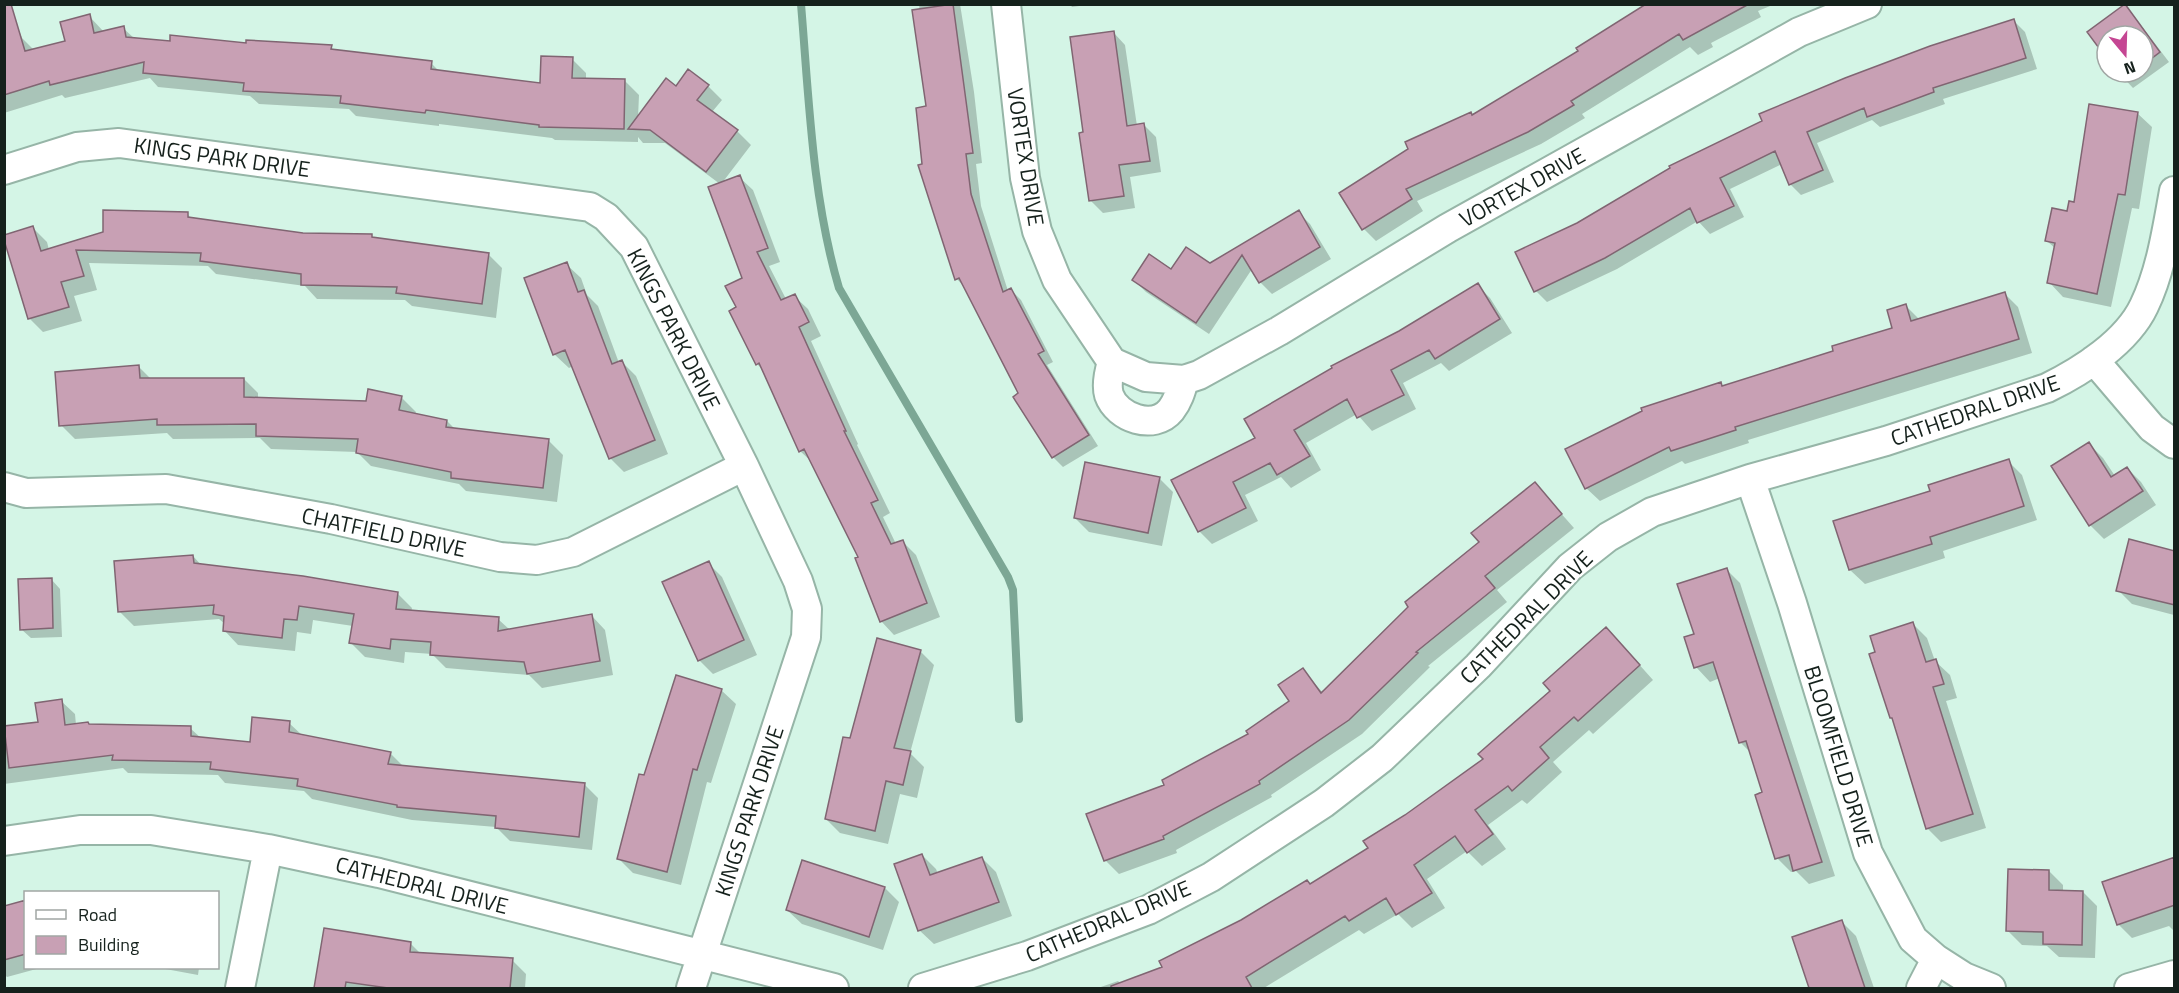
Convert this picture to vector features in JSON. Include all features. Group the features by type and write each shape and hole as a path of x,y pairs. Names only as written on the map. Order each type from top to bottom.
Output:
{"street":[{"name":"VORTEX DRIVE","path":"1006,4 1025,178 1037,231 1058,280 1112,362 1146,377 1184,380 1198,375 1279,331 1448,228 1799,32 1867,4"},
{"name":"KINGS PARK DRIVE","path":"4,170 77,147 119,143 590,207 606,218 634,247 744,466 798,581 807,609 806,637 691,988"},
{"name":"CATHEDRAL DRIVE","path":"923,988 1027,956 1137,914 1211,877 1324,803 1382,758 1478,666 1570,567 1608,537 1652,512 1750,478 1886,441 2025,396 2069,377 2094,360 2128,331 2143,308 2154,282 2175,191"},
{"path":"2094,360 2152,428 2175,444"},
{"path":"1112,362 1108,378 1109,394 1116,408 1126,416 1140,420 1156,419 1170,412 1179,397 1184,380"},
{"name":"CHATFIELD DRIVE","path":"4,487 26,493 166,489 331,519 500,557 537,560 573,552 744,466"},
{"name":"BLOOMFIELD DRIVE","path":"1750,478 1792,603 1868,853 1913,939 1936,959 1964,977 1992,988"},
{"name":"CATHEDRAL DRIVE","path":"4,841 80,830 151,830 268,849 379,873 834,988"},
{"path":"240,988 268,849"},
{"path":"1921,988 1936,959"},
{"path":"2129,988 2175,975"}],"building":[{"path":"4,4 11,4 25,51 65,41 60,22 90,14 94,33 124,26 126,37 170,41 170,35 246,43 246,40 332,45 331,49 432,61 431,69 540,83 541,56 573,57 572,78 625,79 624,129 539,127 539,125 426,110 425,113 340,103 341,96 243,91 244,83 143,73 144,62 50,85 49,81 4,95"},
{"path":"953,4 973,153 966,154 971,194 1003,292 1011,288 1044,351 1038,354 1089,435 1052,458 1013,397 1018,393 959,278 955,280 918,165 922,164 916,108 926,106 912,10"},
{"path":"1646,4 1749,4 1683,40 1679,34 1571,101 1574,105 1528,132 1406,189 1412,199 1362,230 1339,193 1408,149 1405,142 1471,112 1472,115 1578,51 1576,48"},
{"path":"2125,4 2140,24 2098,24"},
{"path":"2014,19 2026,58 1933,88 1934,92 1867,117 1864,108 1807,132 1823,170 1789,185 1775,151 1720,178 1734,206 1697,223 1690,208 1605,258 1534,292 1515,252 1577,223 1670,168 1669,166 1762,121 1759,114 1930,46"},
{"path":"2095,26 2095,43 2087,32"},
{"path":"1114,31 1127,126 1144,123 1150,161 1119,165 1124,196 1089,201 1079,133 1083,132 1070,37"},
{"path":"2155,45 2160,52 2155,56"},
{"path":"688,69 709,85 697,100 738,130 706,172 650,130 628,129 666,78 676,86"},
{"path":"2089,104 2138,112 2125,195 2118,194 2097,294 2047,283 2055,243 2045,241 2052,208 2067,211 2069,201 2074,202"},
{"path":"740,175 768,248 757,252 781,300 795,294 809,322 799,327 846,431 844,431 878,500 871,503 891,544 903,540 927,603 880,622 855,558 858,557 804,449 799,452 759,363 756,365 729,311 736,307 725,286 742,278 708,187"},
{"path":"103,210 188,212 188,217 303,233 372,234 372,237 489,253 482,304 396,293 397,287 301,285 301,274 200,261 201,253 76,250 84,276 61,282 69,307 28,319 4,235 33,226 41,251 103,232"},
{"path":"1299,210 1320,247 1259,283 1242,255 1196,323 1132,280 1149,254 1171,269 1186,247 1210,263"},
{"path":"567,262 578,292 584,290 612,364 622,360 655,440 609,459 565,350 553,355 524,278"},
{"path":"1478,283 1500,319 1435,359 1429,350 1391,370 1404,395 1357,418 1347,399 1294,430 1310,456 1277,475 1270,463 1233,482 1246,508 1198,532 1171,480 1255,438 1244,419 1332,368 1331,366 1399,331"},
{"path":"2005,292 2019,339 1735,427 1736,430 1671,451 1669,447 1585,489 1565,449 1642,411 1641,408 1721,382 1722,386 1833,351 1832,346 1892,328 1887,310 1906,304 1911,321"},
{"path":"139,365 140,378 244,378 244,397 366,401 368,389 402,396 399,410 447,420 446,427 549,439 543,488 451,478 451,472 356,453 358,439 256,436 256,424 157,425 157,419 59,426 55,372"},
{"path":"2089,442 2111,477 2127,467 2143,491 2089,526 2051,466"},
{"path":"2009,459 2024,506 1930,537 1932,544 1849,570 1833,521 1930,491 1928,485"},
{"path":"1085,462 1160,477 1148,533 1074,518"},
{"path":"1535,482 1562,514 1485,576 1495,588 1416,652 1418,653 1349,720 1259,781 1260,784 1163,836 1164,839 1104,861 1086,814 1164,785 1162,780 1248,734 1246,731 1289,701 1278,685 1303,668 1321,693 1408,607 1405,602 1479,542 1471,533"},
{"path":"2129,539 2175,551 2175,605 2116,591"},
{"path":"193,555 194,563 303,576 398,592 396,609 499,617 498,631 592,614 600,661 527,674 524,662 430,655 431,642 391,639 390,649 349,643 354,614 299,606 297,620 284,619 282,638 223,631 224,616 213,614 214,605 118,612 114,561"},
{"path":"709,561 744,640 698,661 662,582"},
{"path":"1727,568 1822,862 1793,871 1789,855 1775,859 1755,795 1762,792 1746,741 1739,743 1713,662 1694,668 1684,637 1694,634 1677,584"},
{"path":"52,578 53,628 20,630 18,579"},
{"path":"1913,622 1926,662 1936,659 1944,684 1933,687 1973,814 1926,829 1892,718 1890,718 1869,654 1875,652 1870,636"},
{"path":"1606,627 1640,665 1578,721 1574,717 1540,747 1549,758 1512,791 1508,786 1475,810 1493,834 1467,853 1455,836 1414,865 1432,893 1396,915 1386,898 1349,921 1345,916 1246,977 1252,988 1111,988 1111,986 1162,967 1159,961 1241,920 1307,880 1310,884 1368,848 1363,841 1405,815 1483,759 1478,754 1550,691 1543,683"},
{"path":"877,638 921,650 894,748 911,751 903,785 886,781 875,831 825,819 843,737 850,738"},
{"path":"676,675 722,689 697,770 693,769 667,872 617,859 639,774 644,775"},
{"path":"62,699 65,725 88,722 89,724 191,726 191,736 250,742 252,717 290,721 289,732 391,752 388,764 585,783 579,837 495,828 496,816 397,807 397,805 297,786 298,779 210,769 211,762 112,760 113,755 9,768 4,726 38,722 35,703"},
{"path":"922,854 930,875 982,857 999,902 918,931 894,864"},
{"path":"2175,857 2175,905 2117,925 2102,882"},
{"path":"802,860 885,887 869,937 786,910"},
{"path":"2008,869 2049,870 2049,890 2083,891 2082,945 2043,944 2043,932 2006,931"},
{"path":"24,901 24,955 4,960 4,906"},
{"path":"1842,920 1865,988 1809,988 1792,937"},
{"path":"324,928 411,942 410,952 513,958 510,988 388,988 346,982 345,988 314,988"}],"waterway":[{"path":"801,4 817,183 830,254 839,288 1008,577 1013,590 1019,719"}]}
